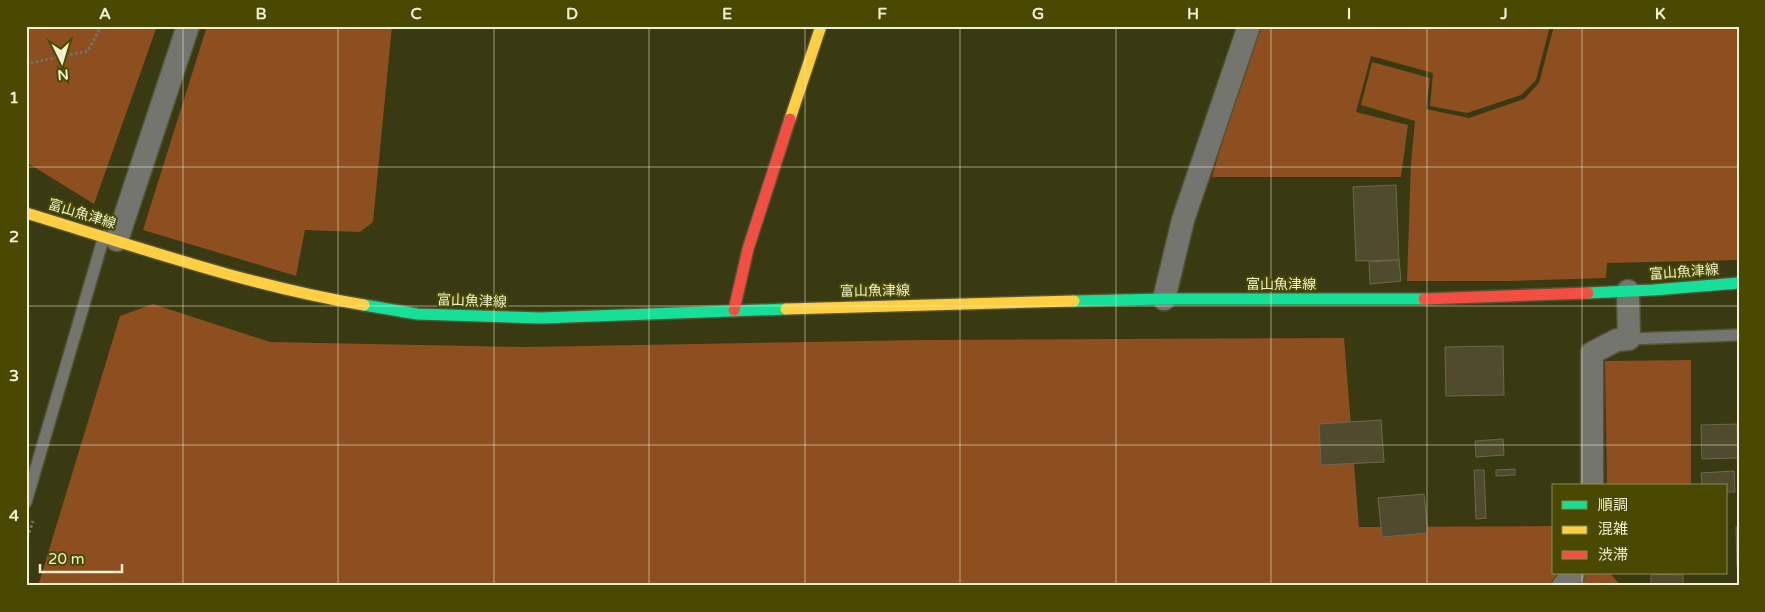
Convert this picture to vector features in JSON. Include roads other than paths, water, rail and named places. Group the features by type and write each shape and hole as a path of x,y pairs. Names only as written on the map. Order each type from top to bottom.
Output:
{"main road":[{"path":"734,310 748,249 821,26"},
{"name":"富山魚津線","path":"26,213 232,275 322,298 417,314 541,318 734,310 1164,299 1450,299 1628,291 1739,283"}],"street":[{"path":"111,238 188,26"},
{"path":"1164,299 1183,220 1249,26"},
{"path":"1592,484 1592,353 1617,340 1629,339 1628,291"},
{"path":"1563,586 1573,574"}],"lane":[{"path":"26,502 111,238"},
{"path":"1629,339 1739,335"}]}
